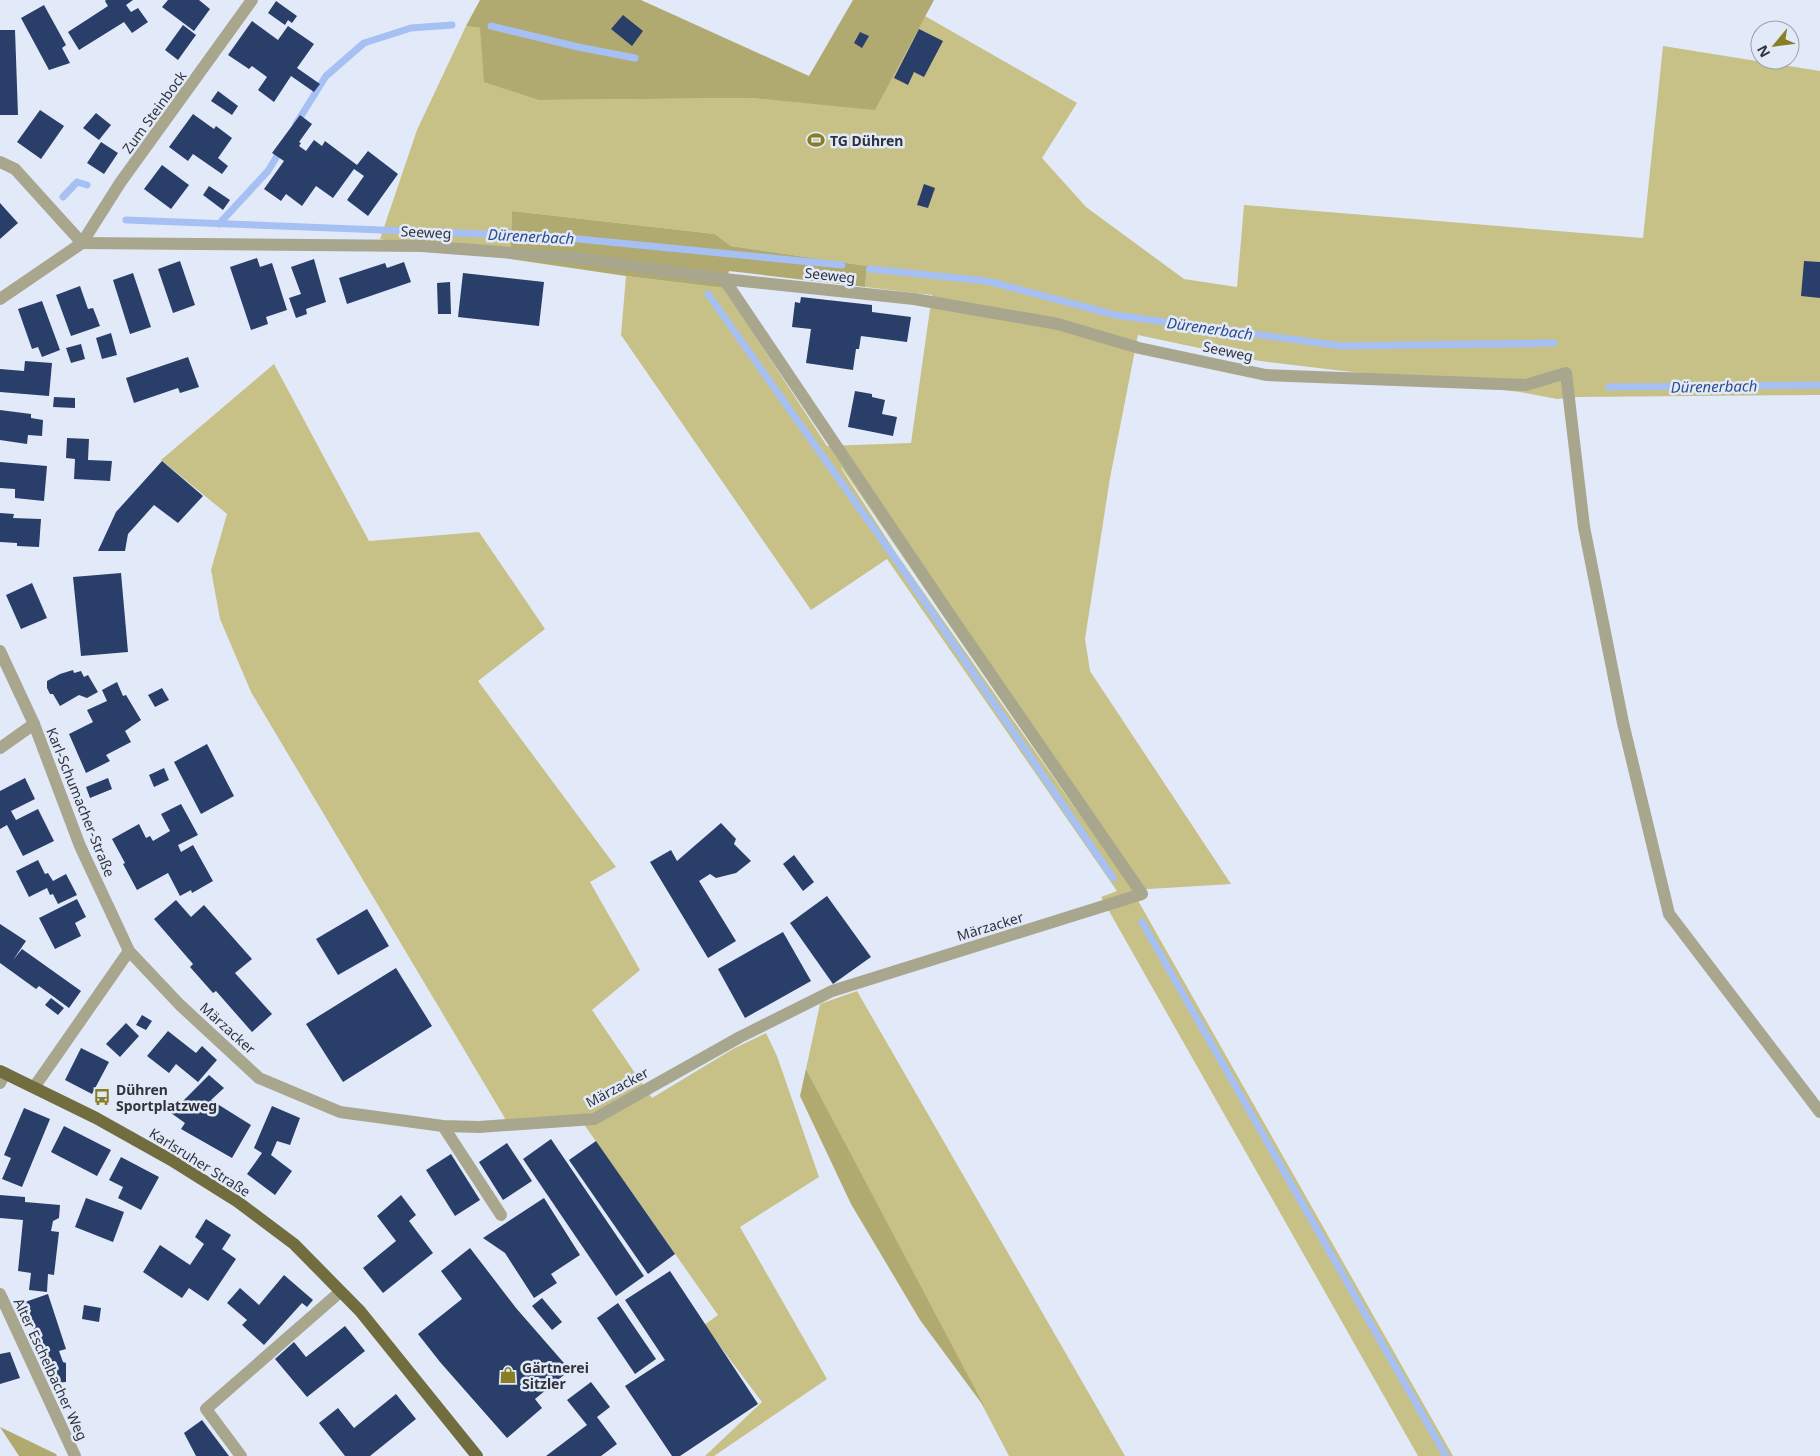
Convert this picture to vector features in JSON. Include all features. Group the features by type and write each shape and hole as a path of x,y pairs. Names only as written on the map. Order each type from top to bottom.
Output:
{"main road":[{"name":"Karlsruher Straße","path":"2,1076 35,1086 171,1160 238,1202 294,1244 360,1311 477,1456"}],"street":[{"name":"Zum Steinbock","path":"82,242 120,183 252,0"},
{"path":"0,162 15,169 82,242 0,299"},
{"name":"Seeweg","path":"82,242 422,246 577,258 724,279 914,299 1058,324 1138,348 1266,375 1526,385 1566,373 1584,527 1623,723 1669,914 1820,1112"},
{"name":"Märzacker","path":"129,951 180,1005 260,1078 340,1112 443,1126 507,1126 594,1119 740,1037 832,991 1142,894 944,607 724,279"},
{"name":"Karl-Schumacher-Straße","path":"0,651 34,724 80,846 129,951"},
{"path":"0,748 34,724"},
{"path":"35,1086 129,951"},
{"path":"443,1126 501,1215"},
{"path":"241,1456 206,1409 340,1292"},
{"name":"Alter Eschelbacher Weg","path":"0,1294 75,1456"}],"shaded area":[{"path":"480,0 641,0 809,76 853,0 934,0 875,110 751,98 539,100 484,82 480,28 466,26"},
{"path":"925,16 1077,103 1042,158 1086,207 1184,279 1237,287 1244,205 1643,238 1663,46 1750,60 1750,70 1800,70 1800,68 1820,71 1820,395 1578,397 1557,399 1520,392 1260,361 1138,335 1110,478 1085,639 1090,671 1231,884 1132,890 1453,1456 1418,1456 1101,897 1117,891 887,559 811,610 621,335 626,276 724,288 827,446 911,443 932,295 865,287 867,266 731,246 715,234 512,211 510,259 380,239 417,130 466,26 480,28 539,100 751,98 875,109","holes":["841,468 842,468 1084,821 896,553"]},
{"path":"512,211 715,234 731,246 867,266 865,287 729,271 724,288 510,259"},
{"path":"274,364 369,541 479,532 545,629 478,681 616,867 590,882 640,970 592,1010 652,1098 733,1049 766,1033 777,1056 819,1177 740,1227 827,1379 714,1456 705,1456 762,1402 704,1325 718,1315 583,1123 512,1130 251,692 220,619 211,570 227,514 161,460"},
{"path":"857,991 1125,1456 1009,1456 806,1069 820,1004"},
{"path":"806,1069 985,1408 920,1320 851,1204 800,1096"},
{"path":"0,1427 56,1454 57,1456 19,1456"}],"building":[{"path":"106,0 133,0 126,5 131,12 138,8 148,22 132,33 124,22 79,50 68,32 108,6"},
{"path":"168,0 199,0 210,9 194,31 162,7"},
{"path":"276,1 297,16 292,23 288,20 285,25 268,13"},
{"path":"44,5 66,45 62,48 70,63 49,70 21,18"},
{"path":"623,15 643,31 632,46 611,29"},
{"path":"252,21 278,40 288,26 314,44 297,68 320,84 314,92 291,76 274,102 258,90 267,77 252,66 249,69 228,55"},
{"path":"183,25 196,35 178,60 165,50"},
{"path":"919,29 943,41 924,77 914,72 908,85 894,78"},
{"path":"0,30 15,30 18,115 0,115"},
{"path":"860,32 869,36 862,48 854,43"},
{"path":"218,91 238,106 232,115 211,101"},
{"path":"40,110 64,126 41,159 17,142"},
{"path":"96,113 111,125 99,140 83,128"},
{"path":"193,114 214,129 216,126 232,138 218,158 228,166 222,174 193,154 188,161 169,147"},
{"path":"300,115 312,124 299,142 301,143 299,146 306,151 314,140 322,146 325,141 357,165 368,151 398,174 368,216 347,200 364,176 354,169 333,198 316,186 302,206 286,194 281,201 264,189 284,161 272,153"},
{"path":"101,142 118,153 104,174 87,163"},
{"path":"162,165 189,185 171,209 144,189"},
{"path":"924,184 935,188 928,208 917,205"},
{"path":"209,186 230,200 223,210 203,195"},
{"path":"0,203 18,223 0,239"},
{"path":"257,258 260,267 272,263 287,310 266,317 268,324 251,330 230,267"},
{"path":"314,259 326,302 306,309 307,314 296,318 289,298 301,294 291,267"},
{"path":"180,261 195,305 173,313 158,269"},
{"path":"1804,261 1820,262 1820,298 1801,296"},
{"path":"404,262 411,282 347,304 339,278 385,263 387,268"},
{"path":"133,273 151,327 130,334 113,280"},
{"path":"463,273 544,282 539,326 458,317"},
{"path":"450,282 451,314 438,314 437,283"},
{"path":"80,286 88,309 93,308 100,326 71,336 56,295"},
{"path":"801,297 872,305 872,312 911,317 907,342 861,336 859,349 856,349 853,370 806,363 811,329 792,327 795,302 800,303"},
{"path":"42,301 60,350 42,357 38,347 32,349 18,309"},
{"path":"111,333 117,355 102,359 96,338"},
{"path":"81,344 85,359 71,363 66,348"},
{"path":"188,357 199,387 180,393 178,388 134,403 126,378"},
{"path":"25,361 52,363 49,396 0,392 0,369 24,371"},
{"path":"855,391 872,394 872,397 885,400 882,414 897,417 893,436 848,427"},
{"path":"54,397 75,398 75,408 53,407"},
{"path":"0,410 31,414 31,418 43,420 42,436 28,435 27,444 0,440"},
{"path":"67,438 89,439 88,460 112,461 110,481 74,479 75,459 66,458"},
{"path":"162,461 203,496 178,523 154,505 128,534 125,551 98,551 116,512"},
{"path":"0,462 47,466 44,501 15,498 15,489 0,488"},
{"path":"0,513 14,514 13,518 41,519 39,547 17,546 17,543 0,542"},
{"path":"121,573 128,652 81,656 73,577"},
{"path":"32,583 47,618 21,629 6,595"},
{"path":"73,670 74,673 81,671 84,677 88,675 98,692 87,698 79,695 60,706 53,694 50,694 47,688 47,681"},
{"path":"117,682 123,696 126,695 141,720 125,731 131,742 106,755 110,761 86,773 69,734 93,722 87,710 107,701 102,690"},
{"path":"162,688 169,700 155,707 148,695"},
{"path":"207,744 234,796 201,814 174,762"},
{"path":"164,768 169,780 154,787 149,775"},
{"path":"25,778 35,799 11,811 16,820 38,809 54,841 23,856 7,825 0,829 0,791"},
{"path":"108,778 112,789 90,798 86,787"},
{"path":"181,804 198,835 178,845 181,852 193,845 213,881 192,893 191,890 180,896 168,873 137,890 112,839 139,824 146,838 150,836 153,841 170,831 161,814"},
{"path":"721,823 736,839 734,844 751,861 736,873 716,878 710,874 699,881 736,941 708,958 650,862 671,850 677,861"},
{"path":"794,855 814,882 803,891 783,864"},
{"path":"38,860 45,874 48,873 53,881 66,874 77,895 58,904 53,894 50,895 47,888 29,897 16,871"},
{"path":"827,896 871,957 833,984 790,923"},
{"path":"77,899 86,917 75,923 81,936 55,949 39,918"},
{"path":"176,900 191,917 204,905 252,959 235,973 272,1014 252,1032 216,991 213,993 190,967 193,964 154,919"},
{"path":"367,909 389,946 338,975 316,939"},
{"path":"0,924 26,941 13,960 22,949 81,991 69,1008 39,986 36,989 0,963"},
{"path":"783,932 811,981 745,1018 718,969"},
{"path":"396,968 432,1026 343,1082 306,1024"},
{"path":"51,998 64,1008 58,1015 45,1005"},
{"path":"142,1015 152,1021 146,1030 136,1025"},
{"path":"126,1023 139,1036 120,1057 106,1044"},
{"path":"168,1031 196,1053 202,1046 217,1060 198,1082 176,1064 169,1073 147,1056"},
{"path":"81,1048 109,1062 92,1094 65,1080"},
{"path":"209,1075 224,1088 211,1100 251,1125 232,1158 181,1129 185,1123 171,1113"},
{"path":"272,1106 300,1118 290,1145 277,1141 271,1155 292,1171 275,1195 247,1174 262,1153 254,1148"},
{"path":"24,1108 50,1119 22,1187 2,1179 11,1158 4,1155"},
{"path":"64,1126 111,1150 97,1176 51,1152"},
{"path":"551,1139 644,1276 616,1296 523,1159"},
{"path":"596,1141 675,1254 648,1274 569,1160"},
{"path":"507,1143 532,1181 503,1200 479,1162"},
{"path":"451,1154 480,1200 455,1216 426,1170"},
{"path":"121,1157 159,1177 141,1210 118,1198 123,1187 109,1180"},
{"path":"0,1195 25,1197 25,1202 60,1205 59,1218 53,1221 51,1231 59,1232 54,1275 48,1274 47,1292 29,1290 31,1273 18,1271 23,1220 0,1218"},
{"path":"401,1195 416,1215 409,1221 433,1253 383,1293 363,1268 396,1241 377,1216"},
{"path":"86,1198 124,1212 113,1242 75,1227"},
{"path":"544,1198 580,1255 551,1274 557,1283 534,1298 505,1253 483,1238"},
{"path":"206,1219 231,1235 222,1249 236,1259 208,1301 189,1288 182,1298 143,1272 160,1245 190,1265 204,1244 195,1237"},
{"name":"Gärtnerei Sitzler","path":"470,1248 516,1308 570,1370 535,1399 542,1408 507,1438 418,1334 462,1299 441,1271"},
{"path":"670,1271 758,1404 680,1456 672,1456 625,1386 665,1360 625,1300"},
{"path":"284,1275 313,1300 307,1307 302,1303 264,1345 242,1325 247,1320 227,1303 240,1288 259,1305"},
{"path":"48,1294 66,1349 59,1351 63,1362 66,1363 66,1382 52,1383 25,1302"},
{"path":"542,1298 562,1322 552,1330 532,1306"},
{"path":"618,1303 656,1359 635,1374 597,1318"},
{"path":"84,1305 101,1308 99,1322 82,1319"},
{"path":"345,1326 365,1351 307,1397 275,1359 294,1342 306,1357"},
{"path":"10,1352 20,1378 0,1384 0,1354"},
{"path":"591,1382 610,1407 597,1417 617,1444 601,1456 546,1456 587,1425 567,1400"},
{"path":"396,1394 416,1419 370,1456 345,1456 319,1423 338,1408 354,1428"},
{"path":"202,1420 229,1456 196,1456 184,1433"}],"waterway":[{"name":"Dürenerbach","path":"296,124 326,76 364,43 411,28 452,25"},
{"name":"Dürenerbach","path":"491,26 578,47 635,58"},
{"name":"Dürenerbach","path":"219,224 268,171 282,148"},
{"name":"Dürenerbach","path":"63,197 77,182 87,185"},
{"name":"Dürenerbach","path":"126,220 558,237 842,265"},
{"name":"Dürenerbach","path":"870,269 987,281 1115,315 1342,346 1554,343"},
{"path":"708,294 894,557 1113,878"},
{"name":"Dürenerbach","path":"1609,387 1820,385"},
{"path":"1142,922 1446,1456"}],"place":[{"name":"TG Dühren","path":"816,140"},
{"name":"Dühren Sportplatzweg","path":"102,1097"},
{"name":"Gärtnerei Sitzler","path":"508,1375"}]}
